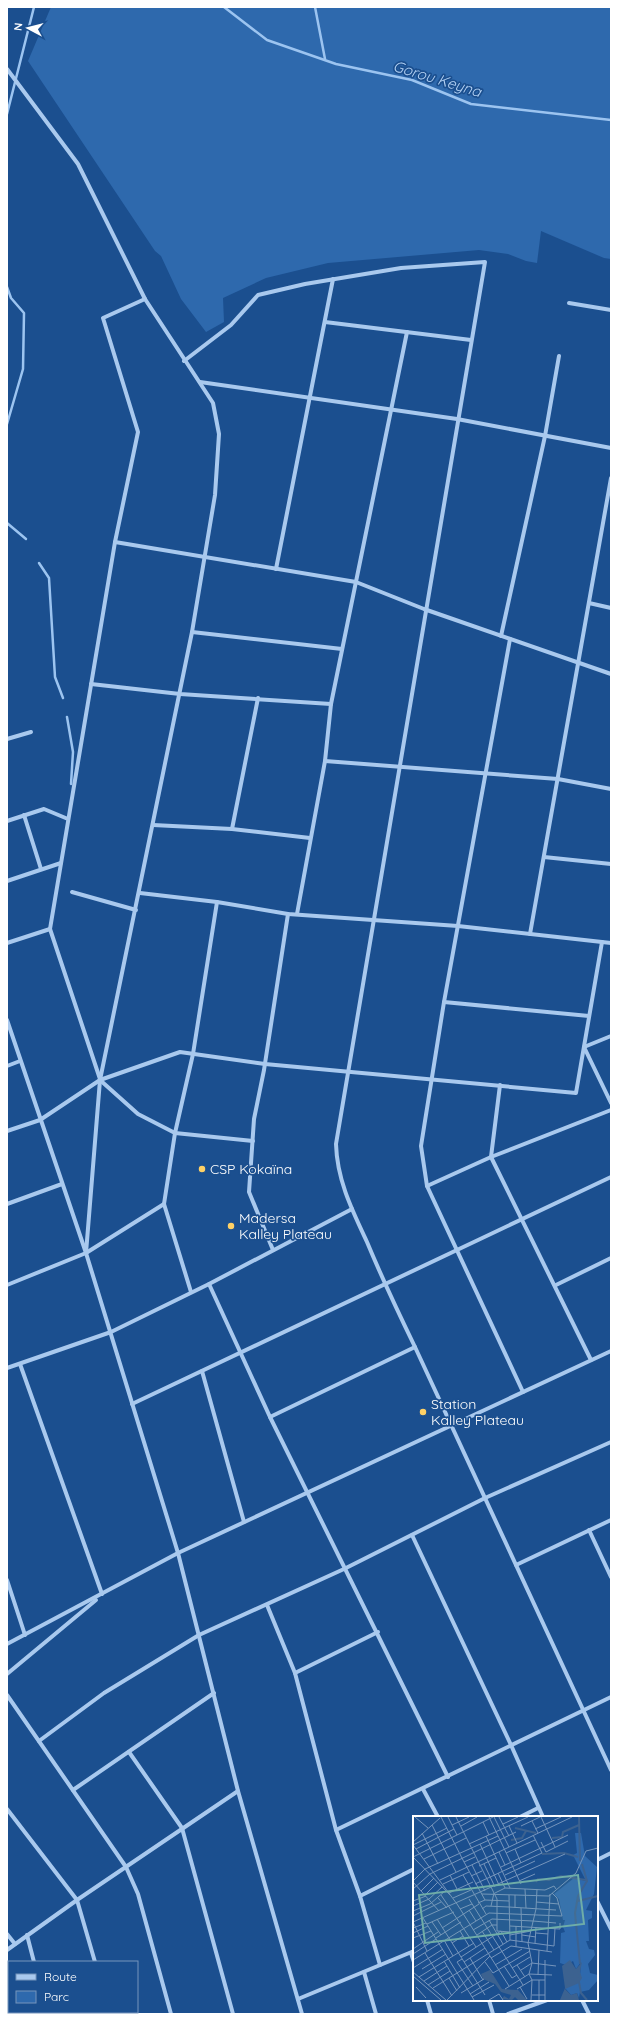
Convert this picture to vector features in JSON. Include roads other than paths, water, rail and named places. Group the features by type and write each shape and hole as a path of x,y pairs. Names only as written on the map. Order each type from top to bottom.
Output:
{"street":[{"path":"7,69 78,164 145,299 213,403 219,434 218,472 192,632 154,825 100,1080 86,1254"},
{"path":"184,360 231,325 258,295 333,279 401,268 484,262 424,609 336,1144 340,1176 352,1209 384,1284 415,1347 611,1768"},
{"path":"276,569 333,279"},
{"path":"145,299 103,318 138,432 115,542 50,929 100,1080 138,1114 175,1133 253,1141"},
{"path":"569,303 611,310"},
{"path":"325,322 471,340"},
{"path":"297,914 325,761 331,704 407,332"},
{"path":"501,636 545,436 559,356"},
{"path":"200,382 310,396 458,419 611,448"},
{"path":"530,934 611,478"},
{"path":"115,542 356,582 424,609 611,674"},
{"path":"589,603 611,608"},
{"path":"192,632 342,649"},
{"path":"510,639 444,1002 421,1146 427,1186 523,1392"},
{"path":"91,684 180,694 331,704"},
{"path":"232,829 258,698"},
{"path":"7,739 31,732"},
{"path":"325,761 558,779 611,789"},
{"path":"7,821 44,809 68,819"},
{"path":"24,815 41,869"},
{"path":"154,825 232,829 310,838"},
{"path":"544,856 611,864"},
{"path":"7,881 61,863"},
{"path":"72,892 136,910"},
{"path":"140,893 217,902 288,914 458,926 611,943"},
{"path":"191,1292 164,1204 175,1133 193,1054 217,902"},
{"path":"274,1250 249,1192 256,1108 265,1064 288,914"},
{"path":"7,943 50,929"},
{"path":"7,1131 40,1120 100,1080 180,1052 265,1064 348,1070 576,1093 602,942"},
{"path":"444,1002 589,1016"},
{"path":"7,1020 86,1254 178,1553 238,1790 302,2014"},
{"path":"584,1047 611,1036"},
{"path":"584,1047 611,1103"},
{"path":"7,1066 20,1061"},
{"path":"500,1086 491,1157 556,1285 591,1360"},
{"path":"427,1186 491,1157 611,1110"},
{"path":"132,1404 611,1177"},
{"path":"7,1204 62,1184"},
{"path":"7,1285 86,1254 164,1204"},
{"path":"7,1368 111,1332 209,1284 352,1209"},
{"path":"556,1285 611,1258"},
{"path":"209,1284 270,1417 344,1569 378,1632 448,1776"},
{"path":"270,1417 415,1347"},
{"path":"7,1644 178,1553 611,1351"},
{"path":"20,1364 102,1594"},
{"path":"202,1371 244,1522"},
{"path":"39,1741 104,1693 199,1635 344,1569 485,1498 611,1442"},
{"path":"516,1566 611,1520"},
{"path":"589,1530 611,1577"},
{"path":"412,1535 511,1745 542,1816"},
{"path":"7,1580 25,1635"},
{"path":"7,1674 102,1594"},
{"path":"267,1605 295,1673 336,1830 360,1896 380,1965"},
{"path":"295,1673 378,1632"},
{"path":"73,1790 214,1693"},
{"path":"7,1695 126,1867 138,1894 171,2014"},
{"path":"336,1830 423,1789 611,1696"},
{"path":"129,1752 182,1828 233,2014"},
{"path":"423,1789 437,1816"},
{"path":"7,1950 77,1900 238,1790"},
{"path":"522,1816 538,1808"},
{"path":"7,1810 77,1900 95,1961"},
{"path":"598,1860 611,1853"},
{"path":"360,1896 413,1870"},
{"path":"598,1903 611,1929"},
{"path":"7,1934 15,1944"},
{"path":"27,1935 34,1961"},
{"path":"298,1999 413,1952"},
{"path":"364,1972 376,2014"},
{"path":"427,2001 431,2014"},
{"path":"489,2001 492,2014"},
{"path":"508,2014 544,2001"},
{"path":"582,2001 589,2014"}],"waterway":[{"path":"7,114 34,7"},
{"name":"Gorou Keyna","path":"224,7 267,40 336,64 412,80 471,104 611,120"},
{"path":"315,7 325,59"},
{"path":"7,287 11,298 24,313 23,369 7,424"},
{"path":"7,523 26,539"},
{"path":"39,563 49,578 55,677 63,698"},
{"path":"67,717 73,752 71,784"}],"place":[{"name":"CSP Kokaïna","path":"202,1169"},
{"name":"Madersa Kalley Plateau","path":"231,1226"},
{"name":"Station Kalley Plateau","path":"423,1412"}]}
